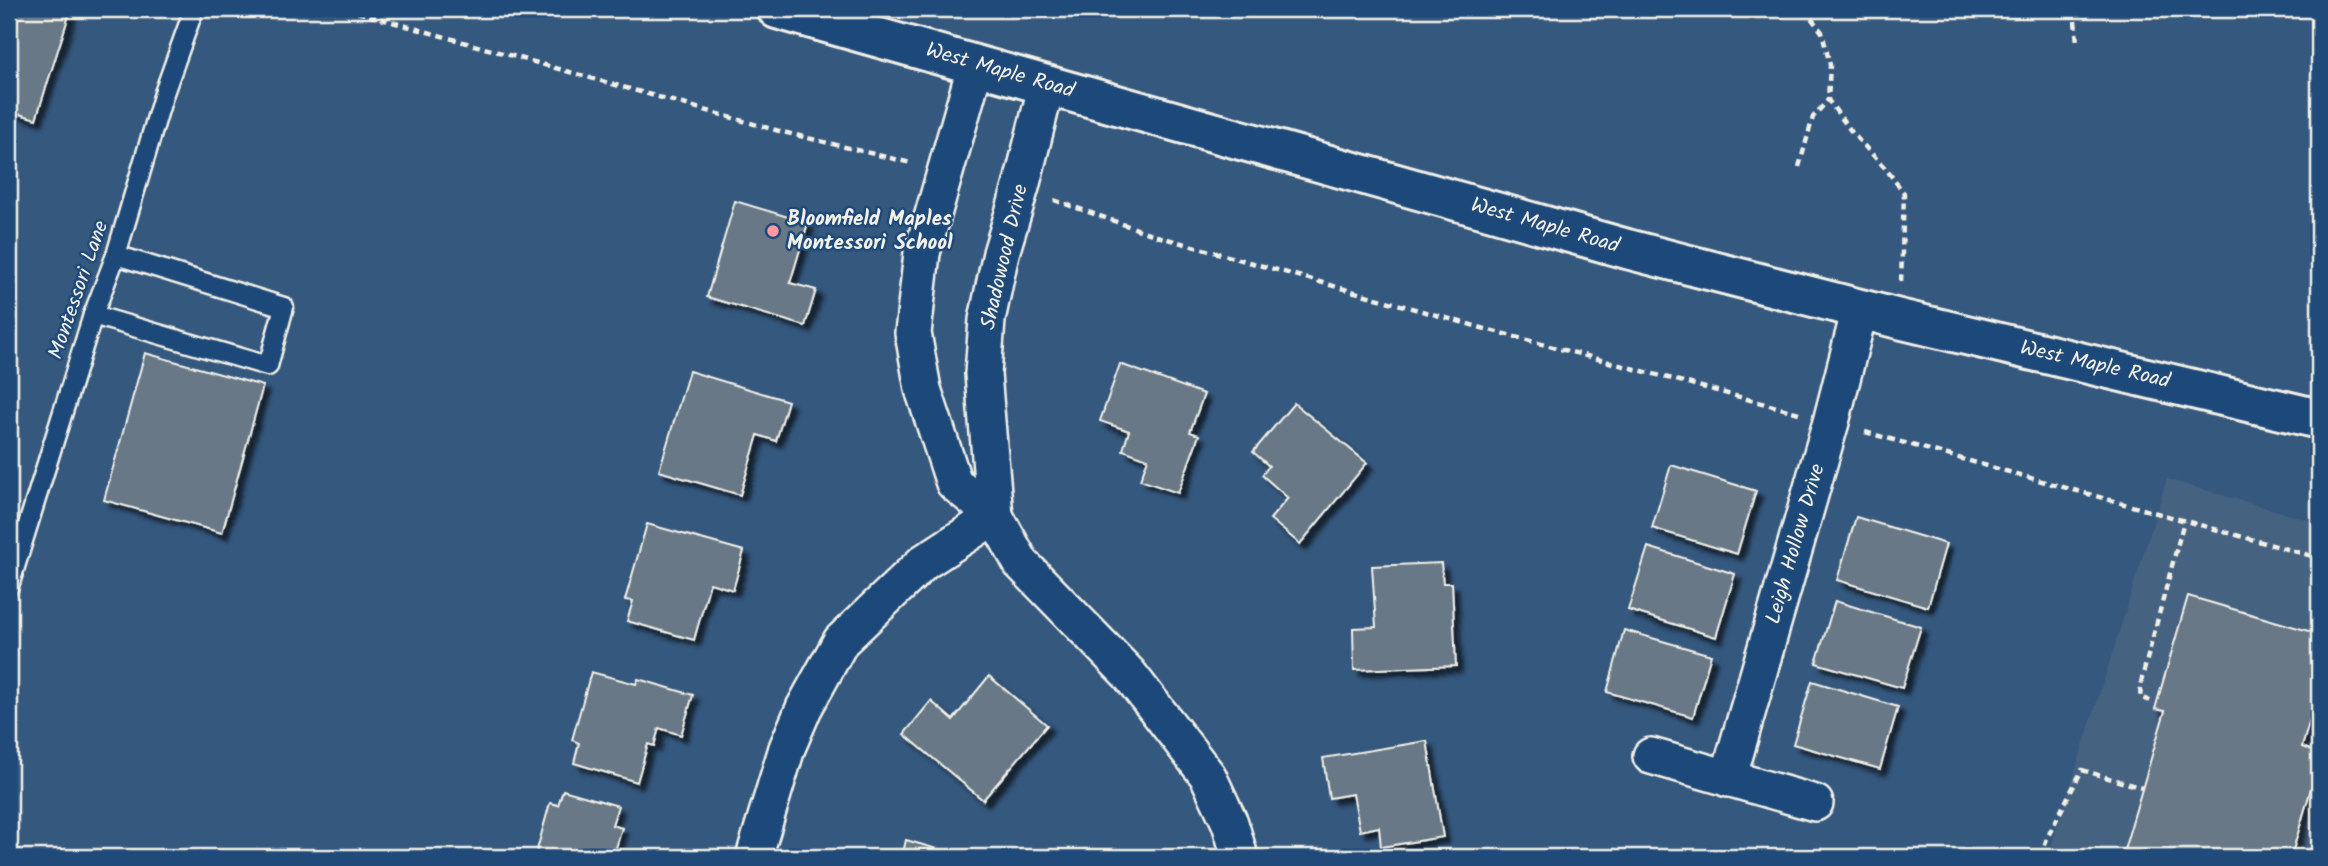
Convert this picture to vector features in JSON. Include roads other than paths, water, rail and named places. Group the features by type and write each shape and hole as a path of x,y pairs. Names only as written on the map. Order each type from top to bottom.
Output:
{"main road":[{"name":"West Maple Road","path":"777,9 1613,246 1860,309 2319,419"}],"street":[{"name":"Shadowood Drive","path":"975,64 922,253 913,333 923,389 954,483 995,516 1021,563 1129,674 1208,776 1230,823 1240,857"},
{"name":"Shadowood Drive","path":"995,516 983,374 987,320 1001,253 1047,84"},
{"name":"Leigh Hollow Drive","path":"1728,779 1831,422 1860,309"},
{"path":"754,857 787,748 804,708 841,642 924,562 995,516"},
{"path":"1651,756 1815,803"}],"lane":[{"name":"Montessori Lane","path":"9,586 93,315 116,255 164,93 194,9"},
{"path":"93,315 268,366 284,307 116,255"}],"place":[{"name":"Bloomfield Maples Montessori School","path":"773,231"}]}
